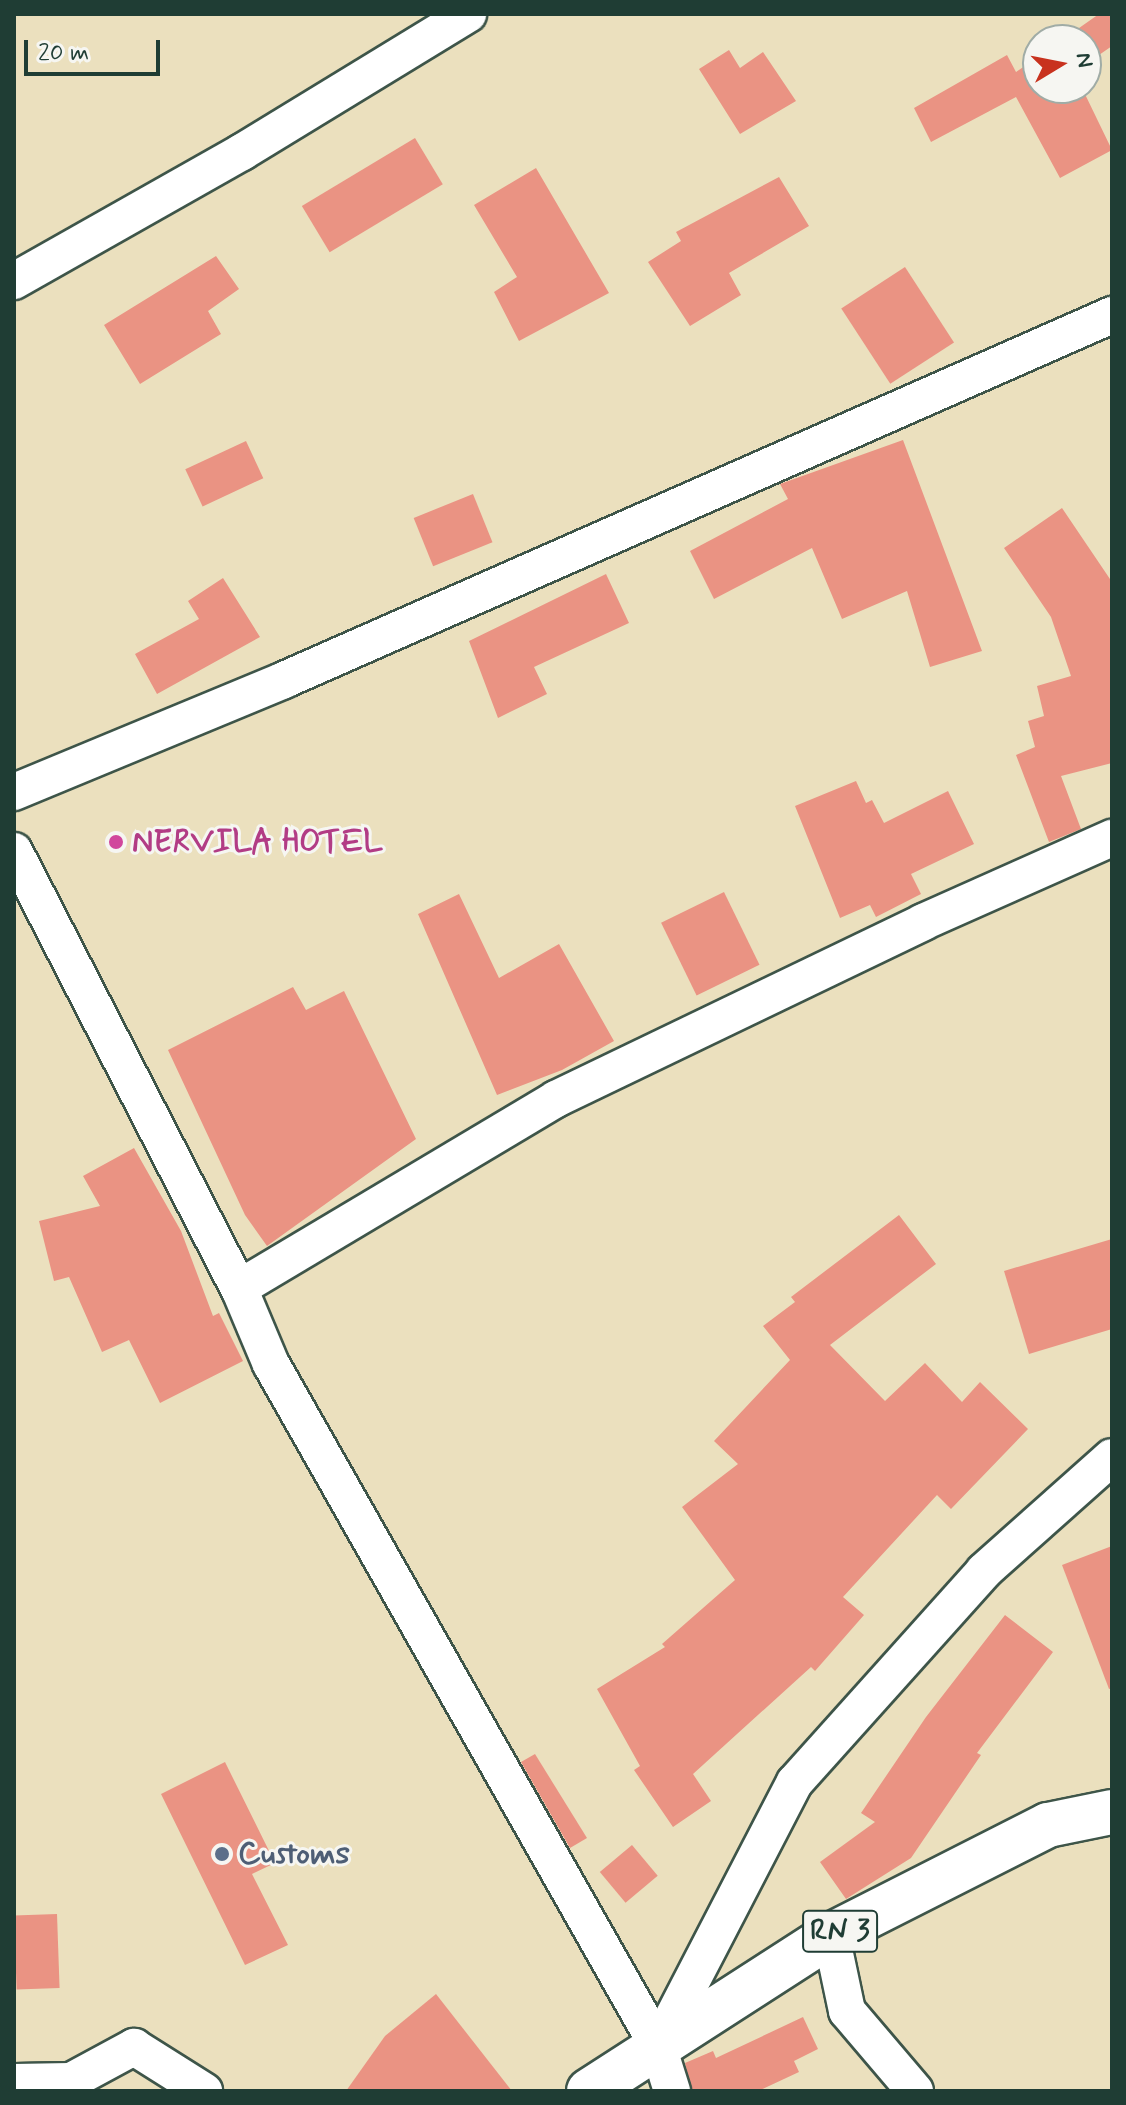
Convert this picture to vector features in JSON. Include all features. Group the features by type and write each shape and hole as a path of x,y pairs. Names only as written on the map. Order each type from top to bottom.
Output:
{"highway":[{"name":"RN 3","path":"589,2091 831,1935 1048,1825 1112,1812"}],"street":[{"path":"14,281 242,152 468,14"},
{"path":"14,792 284,680 1112,315"},
{"path":"239,1288 556,1099 923,922 1112,838"},
{"path":"14,851 239,1288 271,1364 658,2046 672,2091"},
{"path":"658,2046 795,1782 984,1571 1112,1457"},
{"path":"831,1935 847,2011 915,2091"},
{"path":"14,2082 71,2081 134,2047 204,2091"}],"building":[{"path":"1099,14 1112,14 1112,46 1102,53 1102,24 1085,24"},
{"path":"729,50 740,68 763,52 796,101 740,134 699,69"},
{"path":"1007,55 1016,72 1022,68 1022,104 1090,104 1112,150 1060,178 1016,97 931,142 914,108"},
{"path":"415,138 443,184 330,252 302,206"},
{"path":"536,168 609,293 519,341 494,292 517,277 474,205"},
{"path":"779,177 809,226 729,273 741,295 690,326 648,262 681,241 676,232"},
{"path":"216,256 239,289 208,311 221,334 140,384 104,325"},
{"path":"905,267 954,342 890,384 841,308"},
{"path":"903,440 982,651 930,667 907,591 842,619 812,548 714,599 690,551 788,499 780,484"},
{"path":"246,441 263,478 203,506 185,469"},
{"path":"473,494 492,542 433,566 414,518"},
{"path":"1062,508 1112,582 1112,763 1061,776 1081,829 1049,842 1016,755 1035,747 1028,721 1044,716 1037,686 1071,676 1051,617 1004,548"},
{"path":"606,574 629,623 534,667 547,694 498,718 469,641"},
{"path":"223,578 260,637 157,694 135,654 199,619 188,601"},
{"path":"856,781 866,803 872,800 884,823 948,791 974,844 911,874 921,894 876,917 870,905 840,918 795,806"},
{"path":"724,892 760,965 697,995 661,923"},
{"path":"459,894 499,978 559,944 614,1041 562,1070 497,1095 418,914"},
{"path":"293,987 306,1010 344,991 416,1139 267,1246 245,1215 168,1050"},
{"path":"134,1148 181,1231 213,1316 219,1313 243,1361 160,1403 129,1340 102,1352 69,1277 54,1281 39,1221 100,1206 83,1176"},
{"path":"899,1215 936,1264 830,1345 885,1401 925,1363 962,1402 980,1382 1028,1429 951,1509 937,1495 843,1597 864,1615 815,1671 811,1667 693,1774 711,1801 673,1827 634,1770 640,1766 597,1689 665,1647 662,1644 735,1580 682,1507 738,1464 714,1441 790,1360 763,1326 795,1302 791,1297"},
{"path":"1112,1239 1112,1329 1029,1354 1004,1271"},
{"path":"1112,1546 1112,1688 1109,1689 1062,1565"},
{"path":"1005,1615 1053,1652 977,1753 981,1755 911,1858 846,1899 820,1862 875,1822 861,1813 926,1717"},
{"path":"535,1754 587,1838 570,1848 521,1762"},
{"path":"225,1762 275,1863 252,1874 288,1945 245,1965 161,1794"},
{"path":"632,1845 658,1876 626,1903 600,1872"},
{"path":"57,1914 60,1988 17,1989 14,1916"},
{"path":"436,1994 512,2091 346,2091 385,2036"},
{"path":"803,2017 818,2049 794,2061 799,2072 758,2091 692,2091 685,2063 713,2051 716,2058"}],"place":[{"name":"NERVILA HOTEL","path":"116,842"},
{"name":"Customs","path":"222,1854"}]}
